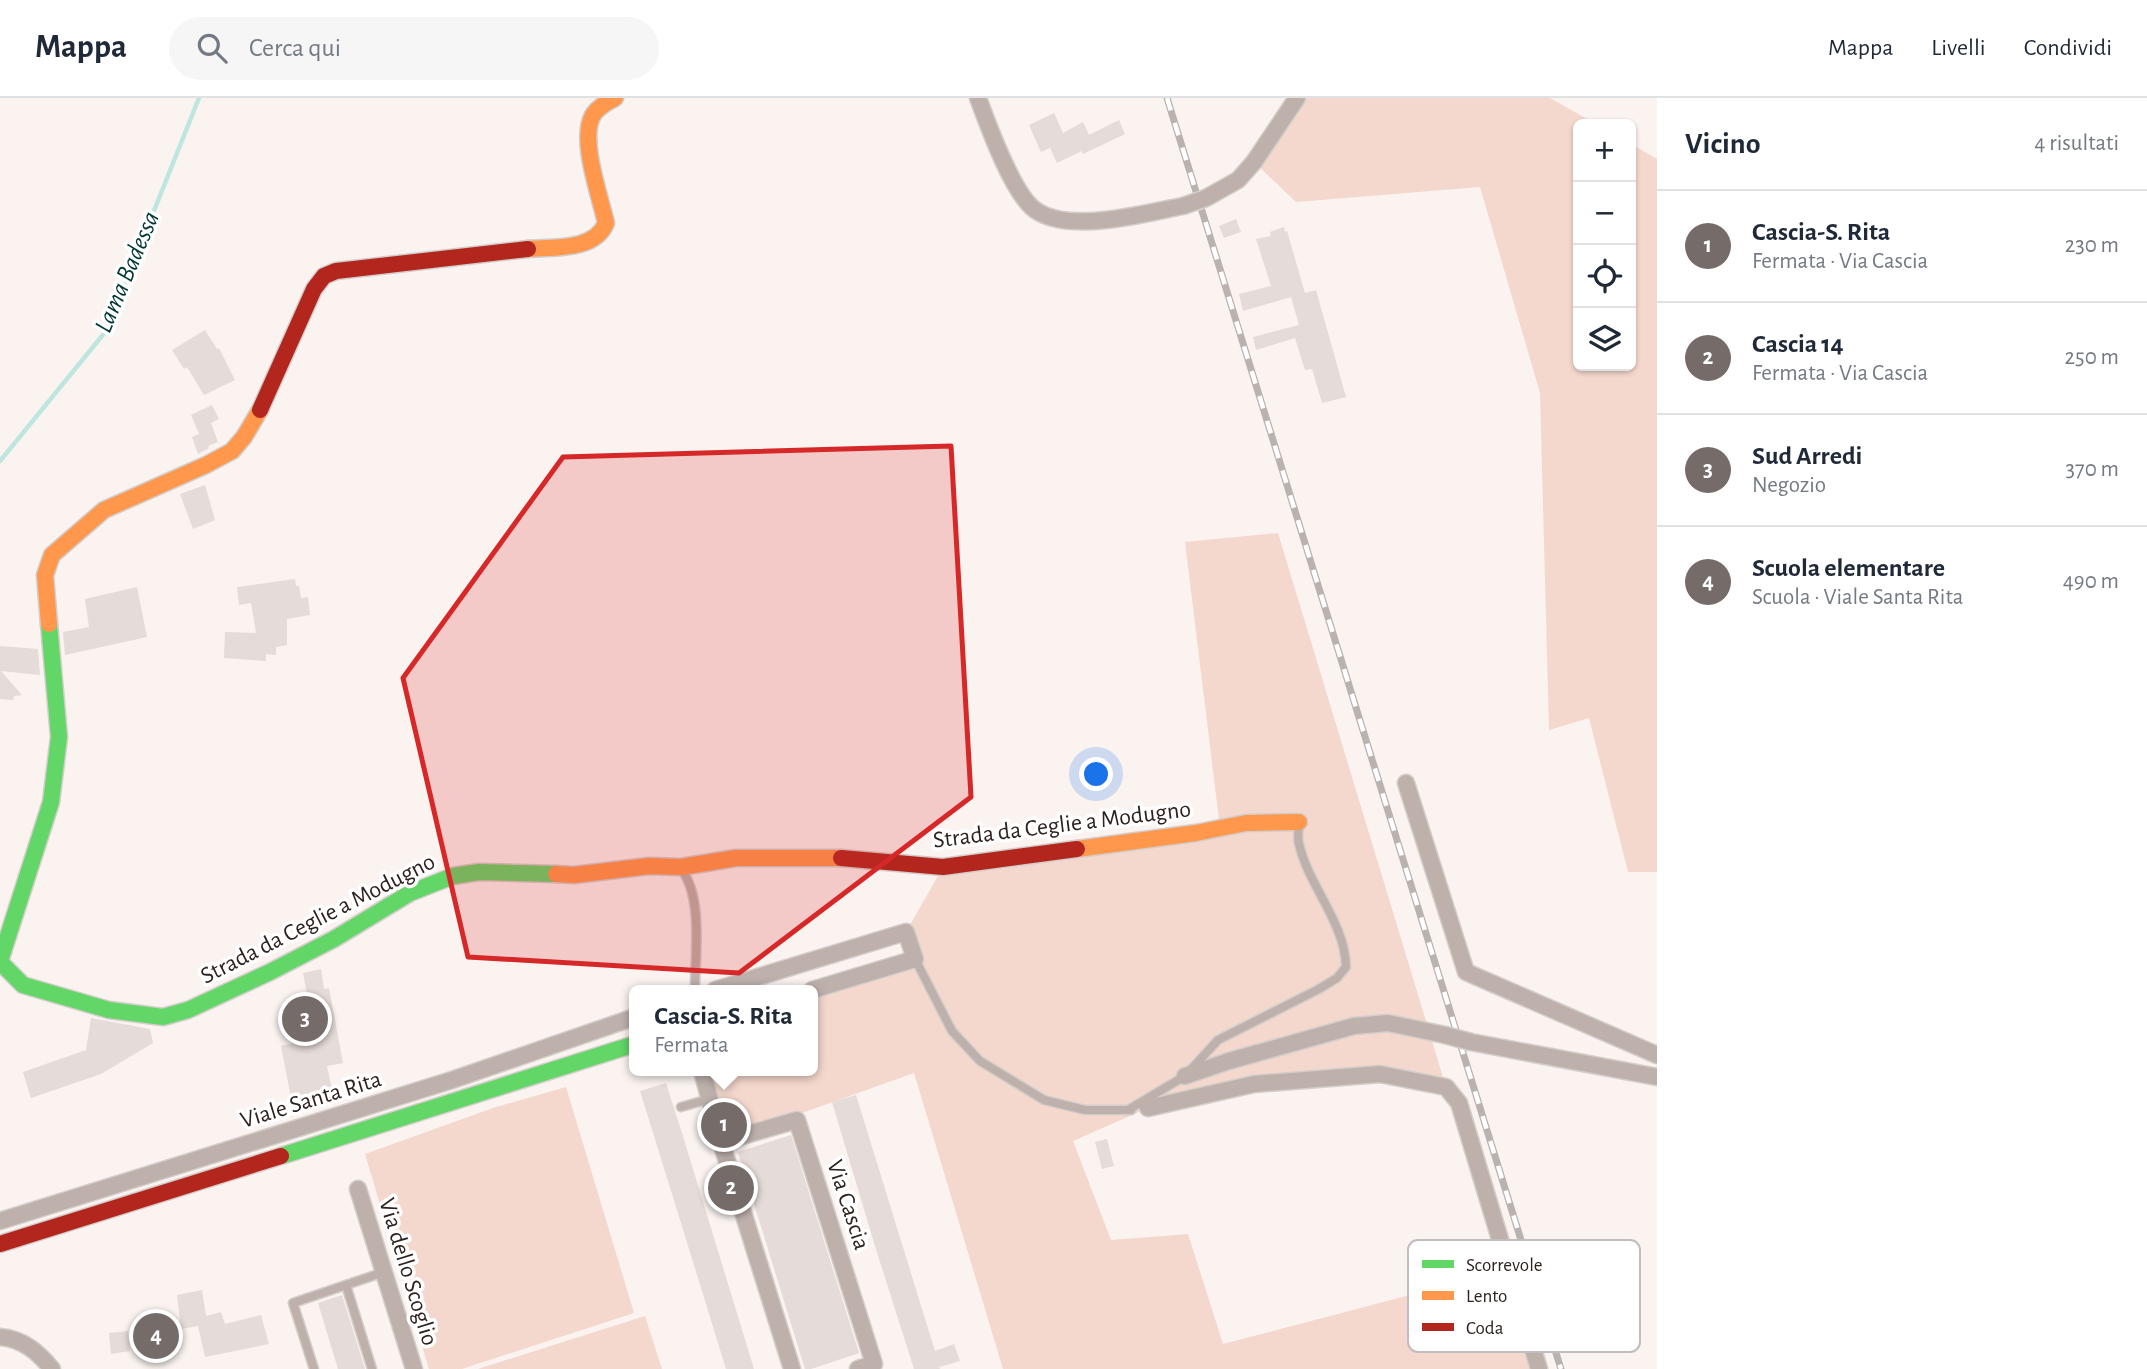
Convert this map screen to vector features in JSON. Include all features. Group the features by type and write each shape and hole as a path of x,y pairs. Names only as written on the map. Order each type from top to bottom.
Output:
{"street":[{"path":"0,962 51,802 60,737 46,575 52,555 104,510 232,451 244,438 264,402 314,289 324,276 336,271 577,244 592,241 602,234 606,223 589,137 591,118 602,105 615,98"},
{"path":"978,98 1008,170 1034,209 1066,220 1110,220 1182,206 1206,198 1238,180 1254,162 1297,98"},
{"path":"1406,783 1466,972 1657,1055"},
{"name":"Strada da Ceglie a Modugno","path":"0,962 23,985 109,1010 163,1017 188,1010 270,972 334,939 410,893 453,876 480,872 574,875 649,866 681,867 736,858 847,858 943,867 1196,833 1246,823 1299,822"},
{"path":"731,985 906,932 915,959 818,988"},
{"name":"Viale Santa Rita","path":"0,1221 455,1079 629,1019"},
{"path":"1185,1076 1229,1060 1354,1026 1388,1023 1471,1042 1657,1077"},
{"name":"Viale Santa Rita","path":"0,1244 629,1046"},
{"path":"1147,1108 1254,1084 1380,1074 1446,1087 1458,1103 1500,1240"},
{"path":"703,1076 721,1142 792,1369"},
{"path":"455,1079 461,1100"},
{"name":"Via Cascia","path":"721,1142 797,1120 874,1364 858,1369"},
{"name":"Via dello Scoglio","path":"358,1189 414,1369"},
{"path":"7,1338 32,1348 52,1369"},
{"path":"1534,1352 1539,1369"}],"lane":[{"name":"Strada da Ceglie a Modugno","path":"1185,1076 1218,1040 1319,989 1337,978 1346,967 1346,950 1298,842 1299,822"},
{"path":"681,867 689,879 694,895 695,985"},
{"path":"915,959 952,1031 980,1061 1044,1100 1084,1110 1147,1108"},
{"path":"1128,1110 1185,1076"},
{"path":"681,1107 709,1099"},
{"path":"314,1369 293,1303 384,1272"},
{"path":"346,1285 372,1369"}],"highlighted area":[{"path":"951,446 971,797 739,973 468,957 403,678 563,457"}],"shaded area":[{"path":"1300,98 1550,98 1587,119 1573,119 1573,371 1636,371 1636,147 1657,159 1657,872 1628,872 1589,718 1549,730 1540,393 1480,187 1296,202 1254,162"},
{"path":"1278,533 1446,1087 1380,1074 1254,1084 1148,1108 1073,1141 1111,1240 1188,1234 1223,1344 1408,1295 1408,1352 1533,1352 1538,1369 1003,1369 914,1073 721,1142 703,1076 818,1076 818,988 915,959 906,932 943,867 1220,828 1185,542"},
{"path":"566,1087 634,1313 462,1369 429,1369 365,1154 493,1108"},
{"path":"645,1316 662,1369 478,1369"}],"building":[{"path":"1054,113 1063,133 1083,122 1089,135 1119,120 1125,134 1057,163 1050,148 1041,152 1029,125"},
{"path":"1236,219 1241,232 1224,238 1219,226"},
{"path":"1284,227 1305,293 1316,290 1346,397 1322,403 1312,369 1305,370 1295,338 1256,350 1253,337 1299,325 1291,297 1243,311 1239,294 1271,286 1256,239 1271,236 1270,232"},
{"path":"205,330 217,349 219,348 235,380 204,395 187,367 184,369 172,350"},
{"path":"212,405 219,419 211,423 218,442 198,454 192,437 199,434 191,415"},
{"path":"205,485 215,520 193,529 180,494"},
{"path":"295,579 301,598 308,597 310,615 287,619 287,645 276,647 276,655 266,654 266,661 224,658 225,632 256,633 251,603 239,605 237,587"},
{"path":"137,587 147,637 65,655 63,632 89,627 85,599"},
{"path":"0,646 38,649 40,675 1,671 22,695 14,696 13,700 0,699"},
{"path":"321,969 324,989 329,988 343,1063 327,1066 333,1094 292,1103 281,1046 315,1038 303,973"},
{"path":"91,1018 150,1029 153,1043 101,1074 31,1098 23,1072 86,1050"},
{"path":"666,1083 754,1369 726,1369 640,1091"},
{"path":"856,1095 935,1351 954,1344 960,1361 939,1367 940,1369 914,1369 875,1246 832,1102"},
{"path":"791,1135 859,1353 811,1369 805,1369 738,1152"},
{"path":"1107,1139 1114,1166 1102,1169 1095,1142"},
{"path":"202,1290 206,1316 221,1312 225,1324 261,1315 269,1344 205,1357 198,1326 181,1329 177,1295"},
{"path":"342,1295 365,1369 338,1369 318,1303"},
{"path":"128,1331 130,1351 111,1354 109,1333"}],"waterway":[{"name":"Lama Badessa","path":"0,461 106,331 199,98"}],"railway":[{"path":"1167,98 1521,1240"},
{"path":"1556,1352 1561,1369"}],"traffic: fast":[{"path":"0,961 51,802 59,737 49,624"},
{"path":"0,962 23,985 109,1010 163,1017 188,1010 270,972 334,939 410,893 453,876 479,872 556,874"},
{"path":"281,1156 629,1046"}],"traffic: slow":[{"path":"528,249 572,246 593,239 601,232 606,223 589,153 589,125 600,107 615,98"},
{"path":"49,624 45,575 52,555 104,510 232,451 260,410"},
{"path":"1077,849 1196,833 1246,823 1299,822"},
{"path":"556,874 574,875 649,866 681,867 736,858 841,858"}],"traffic: jam":[{"path":"260,410 314,289 324,276 336,271 528,249"},
{"path":"841,858 943,867 1077,849"},
{"path":"0,1244 281,1156"}],"place":[{"name":"Sud Arredi","path":"305,1019"},
{"name":"Cascia-S. Rita","path":"724,1125"},
{"name":"Cascia 14","path":"731,1188"},
{"name":"Scuola elementare","path":"156,1336"}]}
